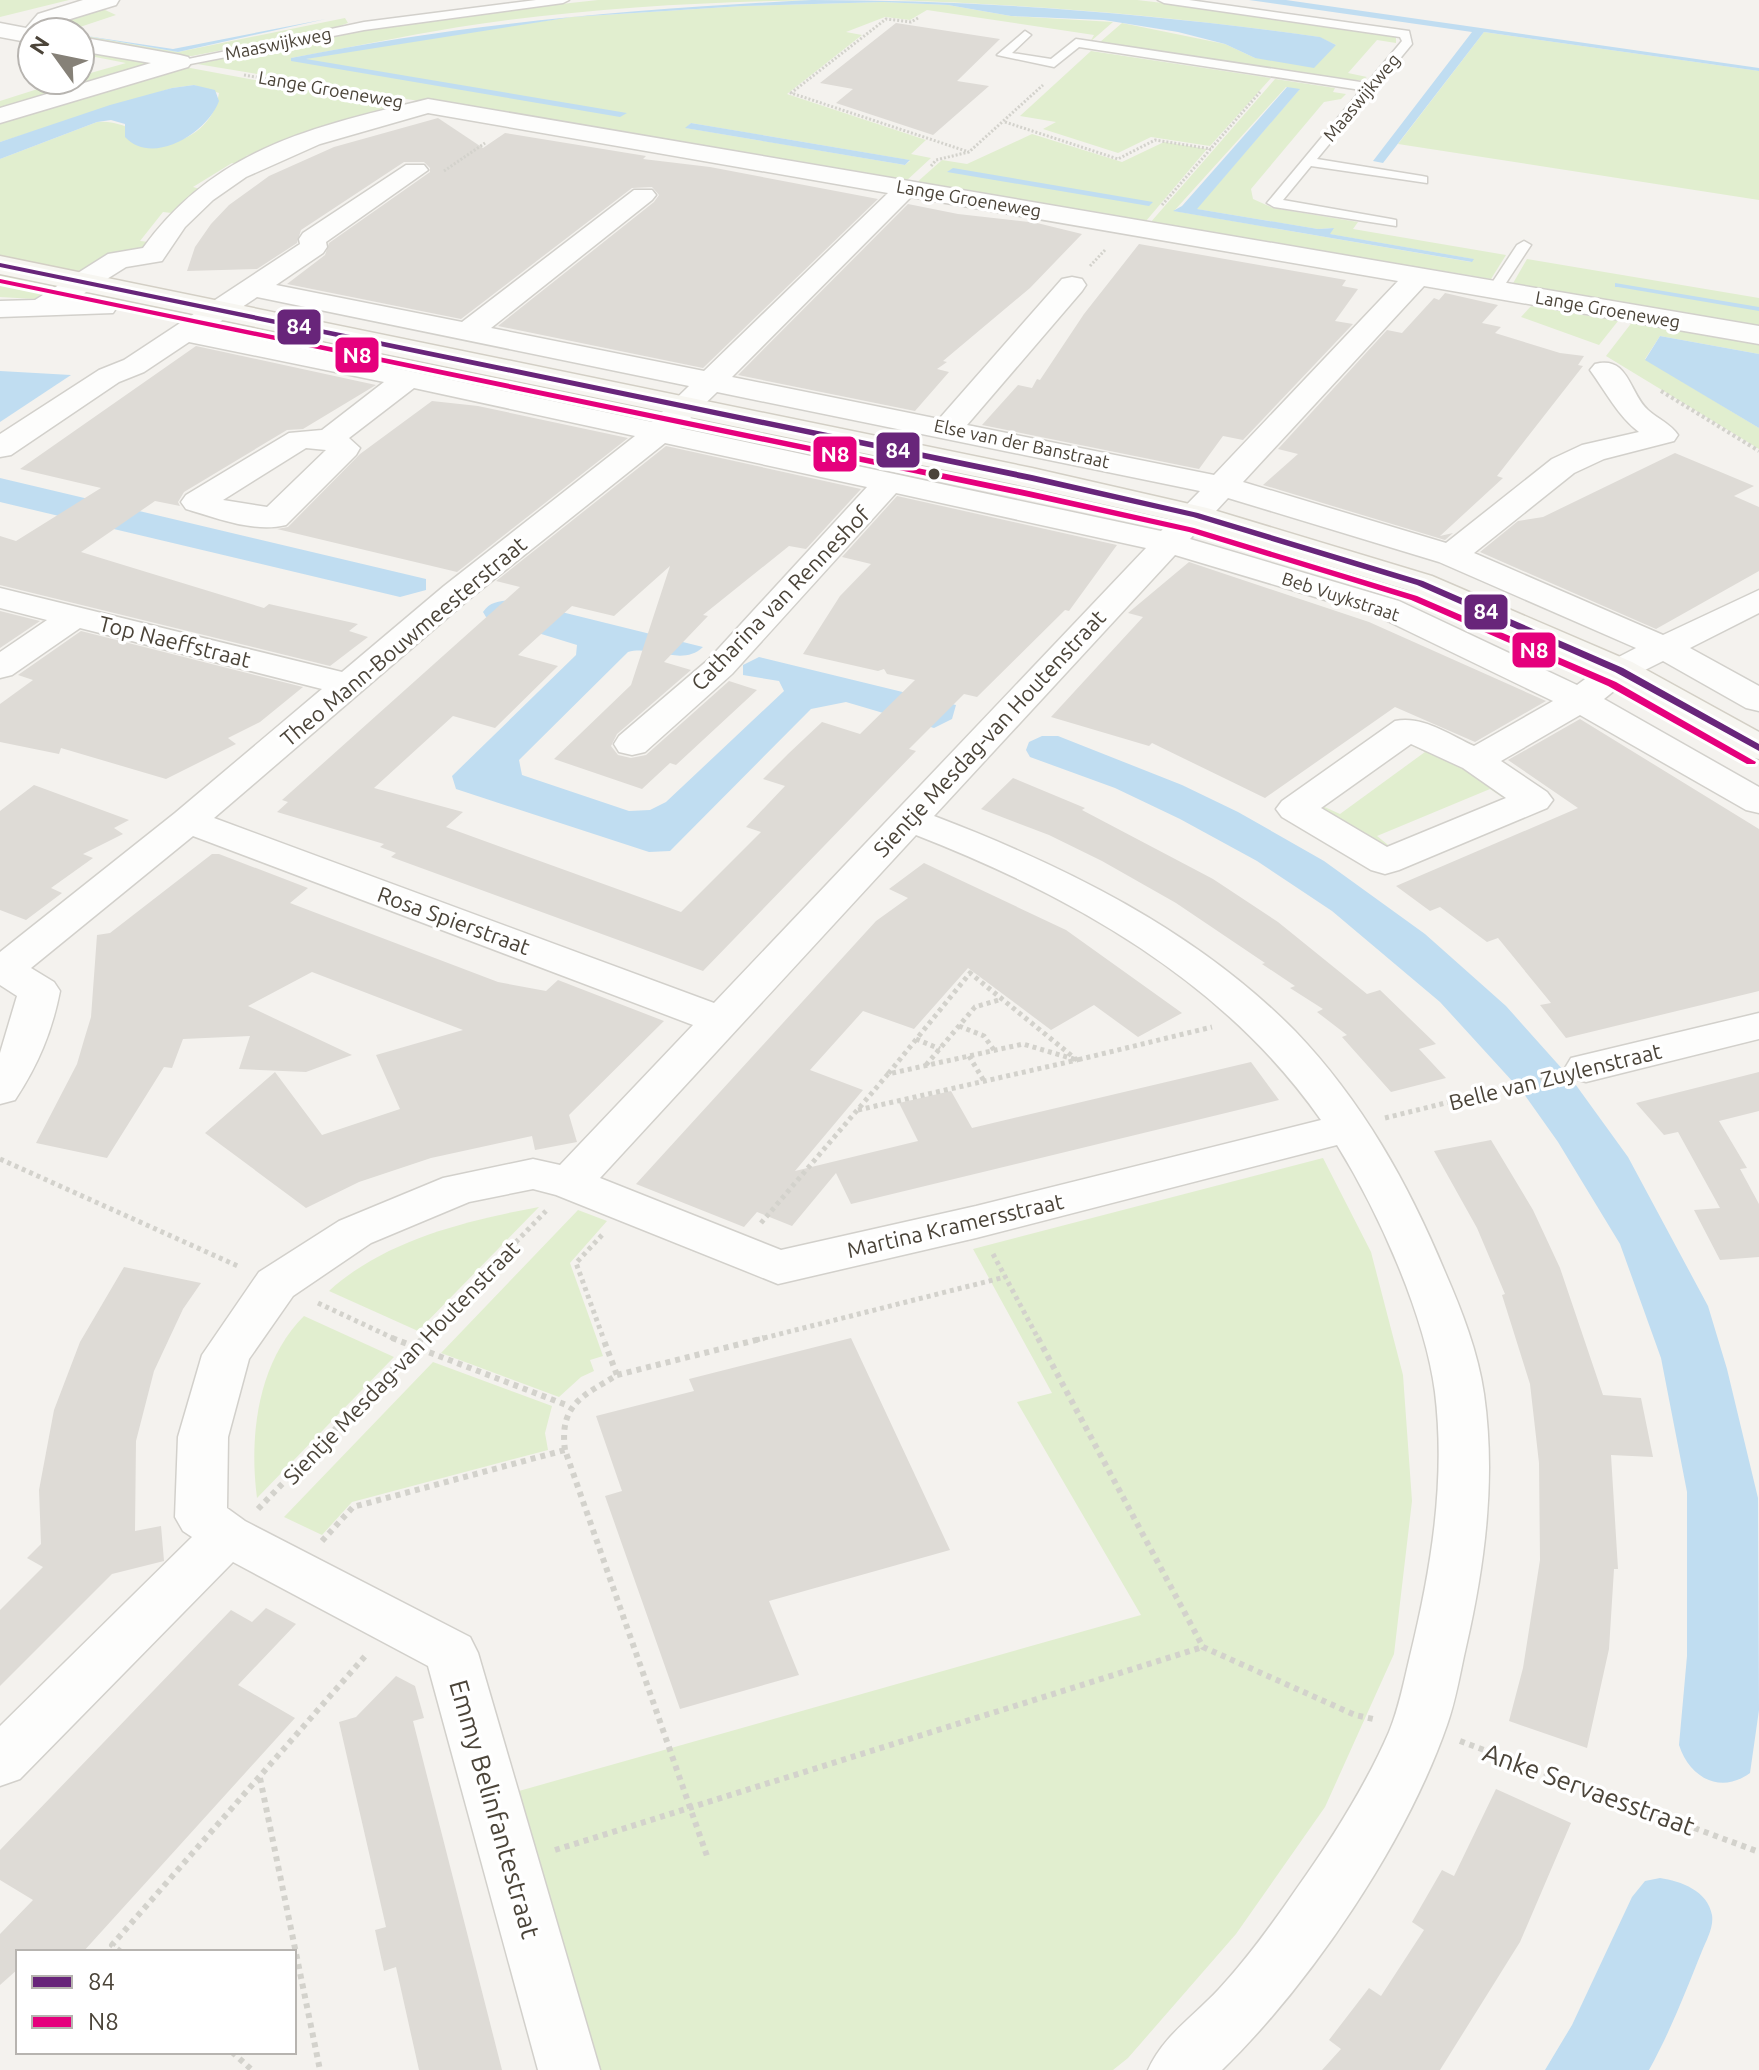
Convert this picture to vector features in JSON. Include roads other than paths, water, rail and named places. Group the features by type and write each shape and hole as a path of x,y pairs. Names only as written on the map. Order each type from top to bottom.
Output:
{"street":[{"path":"56,16 108,0"},
{"path":"96,47 180,62"},
{"name":"Maaswijkweg","path":"0,116 180,62"},
{"name":"Lange Groeneweg","path":"81,282 118,260 152,255 186,209 232,175 286,148 346,127 428,106 519,120 903,192 1134,227 1759,335"},
{"path":"0,448 109,376 134,366 314,247 312,239 415,170"},
{"name":"Theo Mann-Bouwmeesterstraat","path":"0,1090 18,1063 33,1025 39,991 2,968 188,821 456,593 657,434 903,192"},
{"path":"468,332 643,195"},
{"path":"0,265 686,406 1195,515 1420,583 1619,670 1759,748"},
{"path":"43,307 81,282"},
{"name":"Sientje Mesdag-van Houtenstraat","path":"569,1183 1411,284"},
{"path":"948,428 1072,285"},
{"name":"Else van der Banstraat","path":"252,288 948,428 1195,515 1451,555 1663,647 1759,700"},
{"path":"0,309 103,307"},
{"name":"Beb Vuykstraat","path":"185,333 890,481 1195,515 1580,700 1759,802"},
{"path":"1451,555 1563,466 1593,452 1663,435 1633,413 1618,384 1605,370"},
{"path":"329,439 408,378"},
{"name":"Catharina van Renneshof","path":"632,744 720,667 890,481"},
{"name":"Top Naeffstraat","path":"0,598 350,685"},
{"path":"1476,760 1580,700 1619,670 1759,600"},
{"path":"0,668 75,616"},
{"path":"1408,729 1476,760 1534,800 1385,862 1295,809 1408,729"},
{"path":"908,819 987,848 1072,887 1152,936 1255,1017 1308,1072 1350,1127 1394,1205 1432,1296 1459,1388 1466,1489 1453,1592 1419,1727 1375,1818 1312,1918 1239,2012 1179,2070"},
{"name":"Rosa Spierstraat","path":"188,821 720,1020"},
{"name":"Belle van Zuylenstraat","path":"1586,1068 1759,1026"},
{"name":"Martina Kramersstraat","path":"569,1183 778,1267 976,1222 1350,1127"},
{"path":"0,1762 227,1535 201,1517 203,1437 226,1355 276,1284 355,1232 459,1189 533,1174 569,1183"},
{"name":"Emmy Belinfantestraat","path":"227,1535 451,1653 569,2070"}],"lane":[{"name":"Maaswijkweg","path":"180,62 364,26 563,0"},
{"name":"Maaswijkweg","path":"1164,0 1405,34 1408,41 1274,203 1391,223"},
{"path":"1025,35 1003,55 1054,63 1076,43 1369,87"},
{"path":"1308,162 1422,180"},
{"path":"1495,289 1524,245"}],"water":[{"path":"812,0 939,2 1193,21 1320,37 1336,45 1314,68 1255,58 1225,44 1178,32 1104,20 1011,16 948,5 883,2 743,6 578,17"},
{"path":"1249,0 1286,0 1759,68 1759,71 1484,32 1383,163 1373,161 1472,32"},
{"path":"569,17 306,59 627,113 620,117 291,61 291,58 421,35"},
{"path":"326,19 178,52 96,37 173,49"},
{"path":"194,85 215,90 219,101 204,124 178,142 164,147 137,145 125,137 125,124 111,120 97,122 0,159 0,142 110,105"},
{"path":"1287,87 1300,89 1197,209 1318,229 1334,228 1330,234 1474,259 1472,262 1173,211 1182,206"},
{"path":"691,123 910,160 905,165 685,128"},
{"path":"953,168 1153,202 1149,206 947,172"},
{"path":"1660,336 1759,354 1759,428 1645,360"},
{"path":"0,371 71,375 0,422"},
{"path":"0,478 426,579 426,590 400,597 0,502"},
{"path":"513,600 703,647 695,653 677,656 647,651 628,652 519,760 522,775 629,811 650,810 666,802 784,691 779,681 743,675 743,665 759,657 956,705 952,719 934,728 846,702 811,709 670,851 649,852 456,789 452,776 576,655 577,645 486,617 483,612 492,604"},
{"path":"1042,736 1058,736 1182,785 1238,812 1324,861 1425,934 1506,1006 1573,1081 1628,1157 1708,1306 1727,1369 1758,1498 1759,1710 1750,1773 1728,1782 1707,1779 1690,1766 1679,1745 1687,1656 1687,1492 1661,1358 1620,1244 1558,1142 1524,1094 1440,1002 1332,911 1257,861 1180,819 1115,788 1030,757 1026,750 1029,742"},
{"path":"1660,1878 1685,1885 1699,1894 1709,1907 1712,1920 1684,1997 1649,2070 1545,2070 1572,2025 1632,1897 1645,1881"}],"waterway":[{"path":"1618,285 1759,309"}]}
